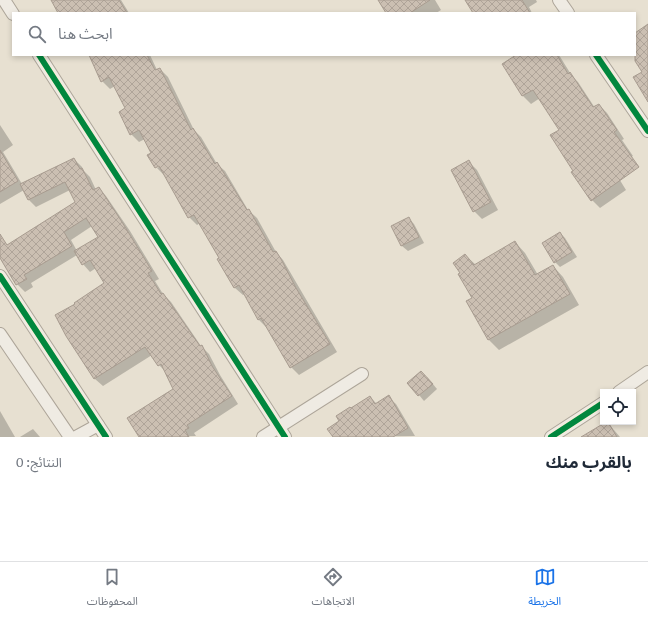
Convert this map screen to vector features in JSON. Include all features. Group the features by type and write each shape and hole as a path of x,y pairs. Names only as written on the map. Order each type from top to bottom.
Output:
{"street":[{"path":"4,0 12,12"},
{"path":"559,0 567,12"},
{"path":"40,56 282,432"},
{"path":"597,56 648,131"},
{"path":"0,276 106,437"},
{"path":"0,334 70,437"},
{"path":"623,389 648,372"},
{"path":"263,437 282,432 362,374"},
{"path":"551,437 600,404"},
{"path":"76,437 98,425"}],"building":[{"path":"51,0 119,0 126,12 57,12"},
{"path":"378,0 430,0 412,12 385,12"},
{"path":"465,0 522,0 529,12 472,12"},
{"path":"648,24 648,102 633,77 642,72 635,61 636,32"},
{"path":"89,56 148,56 155,70 160,68 191,130 193,128 215,164 217,162 247,210 249,209 273,252 276,251 281,259 296,288 330,344 290,368 261,318 258,320 239,285 234,288 217,259 219,258 194,215 188,218 159,166 155,168 147,155 151,153 139,130 130,135 119,112 125,108 109,77 101,82"},
{"path":"514,56 558,56 568,74 570,72 593,107 599,104 617,130 614,132 639,167 591,201 571,172 573,171 550,135 559,130 533,90 522,96 502,64"},
{"path":"0,150 18,181 0,192"},
{"path":"74,158 80,169 82,168 93,190 99,187 152,271 148,273 161,294 163,293 200,346 202,345 212,366 232,396 187,425 189,428 185,430 189,437 139,437 127,418 173,389 161,364 158,366 145,347 94,379 66,336 55,315 75,304 74,303 104,283 90,260 82,265 74,251 98,237 86,218 64,232 72,246 24,275 27,279 16,285 0,258 0,234 7,245 75,202 65,182 28,200 20,184"},
{"path":"469,160 491,202 473,212 451,170"},
{"path":"409,217 419,237 401,246 391,226"},
{"path":"560,232 572,252 554,263 542,243"},
{"path":"515,241 535,275 553,265 570,294 488,340 466,301 472,298 458,274 460,273 453,263 465,254 474,265"},
{"path":"421,371 433,384 418,396 407,383"},
{"path":"389,395 408,428 393,437 333,437 327,429 339,421 336,416 370,396 375,404"},
{"path":"601,425 610,425 617,437 581,437"}],"cycle path":[{"path":"40,56 285,437"},
{"path":"597,56 648,131"},
{"path":"0,276 106,437"},
{"path":"551,437 600,405"}]}
